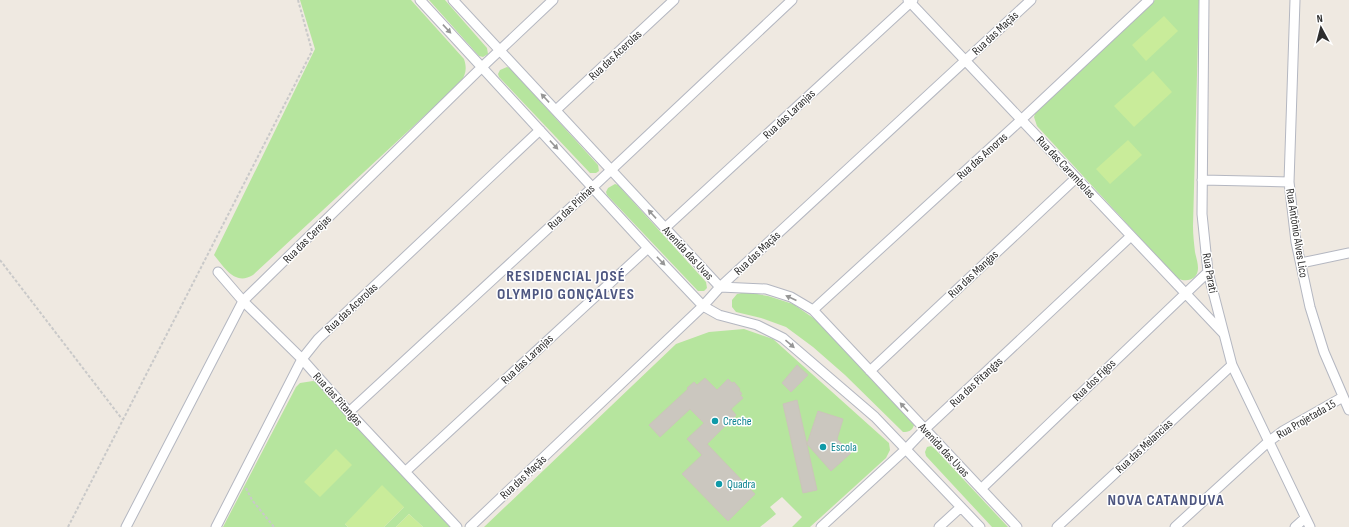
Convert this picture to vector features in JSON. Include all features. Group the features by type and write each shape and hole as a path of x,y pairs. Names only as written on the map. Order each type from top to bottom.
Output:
{"street":[{"name":"Avenida das Uvas","path":"420,0 648,248 704,306 719,315 757,325 783,338 875,417 980,527"},
{"name":"Avenida das Uvas","path":"453,0 720,287 766,289 791,297 813,310 1017,527"},
{"name":"Rua das Cerejas","path":"126,527 243,301 482,67 553,0"},
{"name":"Rua das Acerolas","path":"556,110 674,0"},
{"name":"Rua das Pinhas","path":"349,412 593,187 792,0"},
{"name":"Rua das Maçãs","path":"470,527 704,306 720,287 1031,0"},
{"name":"Rua das Amoras","path":"813,310 1021,120 1149,0"},
{"name":"Rua Parati","path":"1204,0 1202,214 1208,272 1232,365 1310,527"},
{"name":"Rua Antônio Alves Lico","path":"1295,0 1289,182 1296,242 1314,322 1324,352 1349,410"},
{"name":"Rua das Carambolas","path":"910,1 1224,334"},
{"name":"Rua das Laranjas","path":"665,228 910,1"},
{"name":"Rua das Acerolas","path":"216,527 302,359 318,340 540,130"},
{"name":"Rua das Mangas","path":"870,371 1076,178"},
{"path":"1202,180 1289,182"},
{"name":"Rua das Pitangas","path":"821,527 906,449 925,429 1131,236"},
{"name":"Rua das Laranjas","path":"406,471 648,248"},
{"path":"1301,263 1349,253"},
{"name":"Rua das Pitangas","path":"218,272 243,301 302,359 349,412 457,527"},
{"name":"Rua dos Figos","path":"981,489 1208,272"},
{"name":"Rua das Melancias","path":"1057,527 1232,365"},
{"name":"Rua Projetada 15","path":"1175,527 1268,442 1283,431 1343,398"},
{"path":"939,527 961,507"},
{"path":"1295,527 1305,518"}],"path":[{"path":"68,527 312,50 298,0"},
{"path":"0,260 123,420"},
{"path":"244,472 243,480 252,500 274,527"}],"green space":[{"path":"300,0 411,0 464,59 466,65 465,74 461,82 253,275 247,278 236,277 226,270 214,255 315,49"},
{"path":"429,0 445,0 487,48 488,54 483,57 479,56"},
{"path":"1155,0 1199,0 1193,226 1198,268 1194,278 1188,280 1177,278 1037,126 1034,117 1036,111"},
{"path":"1164,16 1178,31 1146,61 1132,45"},
{"path":"507,67 510,68 598,165 599,171 596,173 590,173 499,77 498,74 500,70"},
{"path":"1153,71 1172,92 1134,127 1114,106"},
{"path":"1128,140 1142,155 1110,184 1096,169"},
{"path":"615,184 618,185 706,282 707,288 704,291 698,291 607,195 606,192 608,188"},
{"path":"746,292 768,296 793,304 822,324 914,425 912,429 903,432 845,375 813,347 786,327 761,318 736,312 732,307 732,300 737,294"},
{"path":"744,329 773,339 889,443 890,450 886,458 810,527 792,527 802,517 782,497 770,507 776,514 760,527 484,527 676,344 709,332"},
{"path":"313,381 319,383 450,527 423,527 409,514 396,527 384,527 404,507 345,524 348,527 223,527 296,387 300,383"},
{"path":"931,446 1008,527 992,527 926,456 925,452 927,447"},
{"path":"336,449 352,465 320,497 304,482"},
{"path":"382,485 404,507 384,527 348,527 345,524"},
{"path":"409,514 423,527 396,527"}],"building":[{"path":"797,365 808,375 791,392 782,383"},
{"path":"705,378 717,390 728,379 732,383 734,382 740,389 739,390 742,394 740,395 743,398 731,409 736,415 707,444 755,494 728,521 682,474 702,455 687,439 704,423 690,409 660,437 649,425 694,382 697,385"},
{"path":"797,400 817,490 803,493 783,404"},
{"path":"818,411 843,419 837,439 851,453 831,471 807,444"}],"place":[{"name":"Creche","path":"715,421"},
{"name":"Escola","path":"823,447"},
{"name":"Quadra","path":"719,484"}],"district":[{"name":"RESIDENCIAL JOSÉ OLYMPIO GONÇALVES","path":"566,284"},
{"name":"NOVA CATANDUVA","path":"1166,499"}]}
